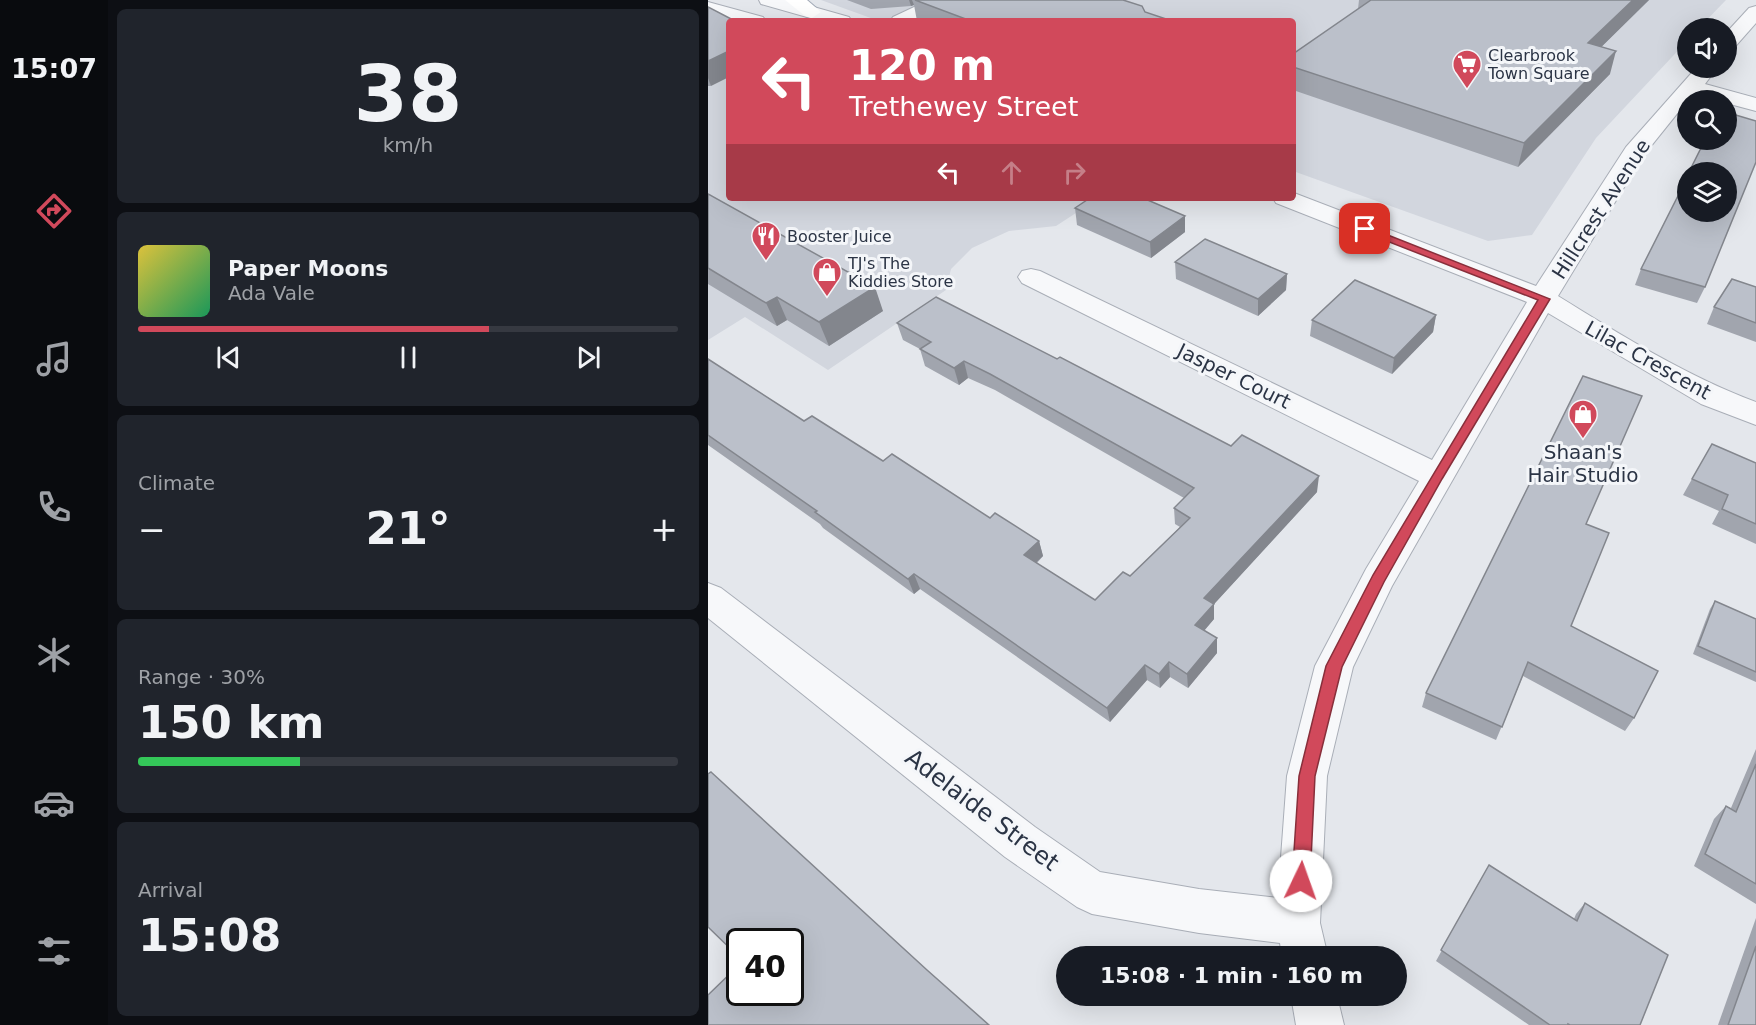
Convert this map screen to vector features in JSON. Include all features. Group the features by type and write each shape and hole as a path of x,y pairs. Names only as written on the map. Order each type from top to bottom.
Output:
{"main road":[{"path":"794,0 812,12"}],"street":[{"path":"768,0 832,18"},
{"path":"906,18 944,0"},
{"path":"708,8 745,18"},
{"path":"1737,33 1756,12"},
{"name":"Hillcrest Avenue","path":"1302,940 1307,776 1334,666 1378,579 1581,233 1634,152 1697,78"},
{"path":"1700,78 1756,105"},
{"name":"Lilac Crescent","path":"1293,201 1544,299 1608,339 1702,391 1756,414"},
{"name":"Jasper Court","path":"1031,277 1437,476"},
{"name":"Adelaide Street","path":"708,598 1020,842 1092,892 1199,911 1302,940"},
{"path":"1316,1006 1320,1025"}],"shaded area":[{"name":"Clearbrook Town Square","path":"821,0 1726,0 1709,18 1677,18 1677,52 1596,138 1532,235 1488,241 1296,172 1296,18 871,18"},
{"path":"708,23 726,28 726,201 1094,201 1056,226 1009,231 972,248 951,269 946,290 828,370 745,317 708,340"}],"building":[{"path":"915,0 1123,0 1142,6 1145,12 1163,18 963,18"},
{"path":"1371,0 1633,0 1588,43 1616,51 1524,143 1296,68 1296,52"},
{"path":"708,7 729,18 726,18 726,52 708,61"},
{"path":"1737,115 1756,121 1756,162 1737,209 1737,162 1694,162 1700,150 1737,150"},
{"path":"708,194 875,287 819,322 777,297 766,303 708,268"},
{"path":"1677,198 1677,222 1732,222 1705,287 1641,269"},
{"path":"1086,201 1150,201 1185,216 1150,242 1075,208"},
{"path":"1205,239 1287,274 1258,299 1175,262"},
{"path":"1732,279 1756,287 1756,323 1714,307"},
{"path":"1355,280 1436,315 1394,358 1312,320"},
{"path":"936,297 1057,359 1060,357 1231,446 1242,435 1319,476 1204,598 1214,604 1195,625 1217,638 1187,674 1169,662 1159,674 1145,665 1107,708 914,574 908,579 815,512 817,511 708,435 708,359 804,421 812,416 883,461 892,454 990,518 995,513 1039,541 1024,555 1095,600 1123,572 1130,576 1190,518 1174,508 1194,488 990,374 964,361 954,368 920,349 931,342 897,323"},
{"path":"1583,376 1642,396 1586,524 1609,533 1571,626 1658,671 1634,718 1528,662 1502,727 1426,693"},
{"path":"1712,444 1756,463 1756,524 1722,509 1728,495 1692,479"},
{"path":"1715,601 1756,619 1756,672 1698,646"},
{"path":"1756,764 1756,884 1705,854 1726,806 1736,812"},
{"path":"711,772 989,1025 708,1025 708,995 726,978 726,1006 804,1006 804,928 726,928 726,944 708,927 708,774"},
{"path":"1489,865 1577,921 1585,903 1668,955 1640,1025 1550,1025 1441,950"},
{"path":"1756,946 1756,1025 1728,1025"}],"place":[{"name":"Clearbrook Town Square","path":"1467,90"},
{"name":"Booster Juice","path":"766,262"},
{"name":"TJ's The Kiddies Store","path":"827,298"},
{"name":"Shaan's Hair Studio","path":"1583,440"}],"route":[{"path":"1301,881 1307,776 1334,666 1378,579 1544,299 1365,229"}]}
